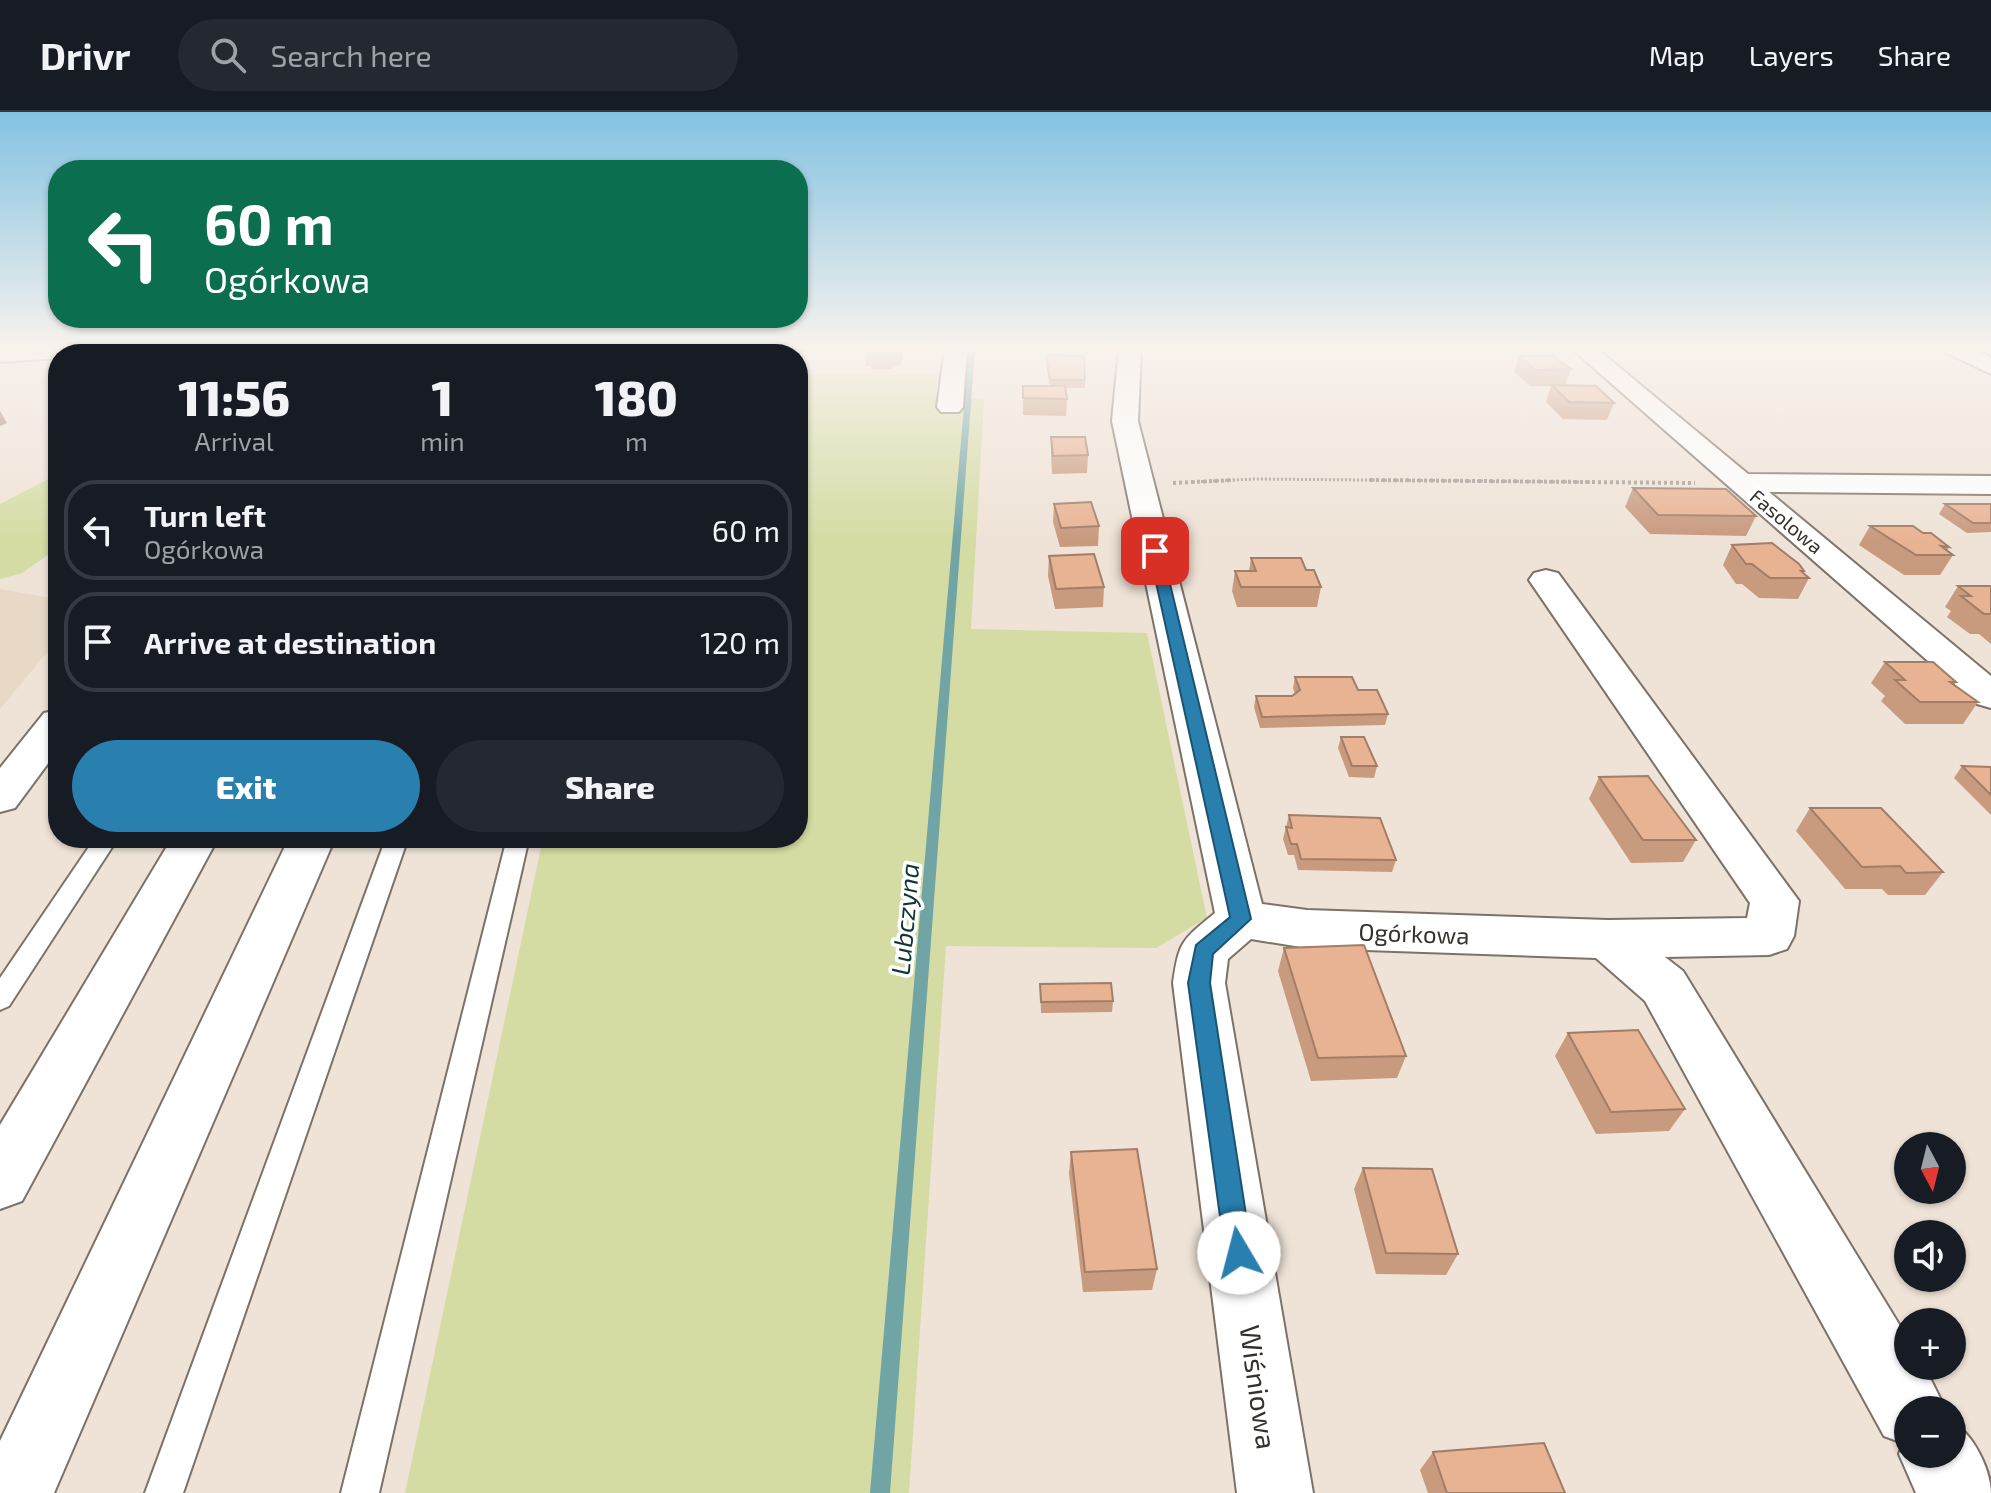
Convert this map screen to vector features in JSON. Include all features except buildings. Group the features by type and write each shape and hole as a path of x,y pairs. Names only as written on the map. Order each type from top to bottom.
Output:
{"main road":[{"path":"1126,412 1125,421 1241,919"},
{"name":"Fasolowa","path":"1658,412 1986,687"},
{"path":"1742,483 1991,485"},
{"name":"Ogórkowa","path":"1241,919 1307,929 1608,939 1769,936 1775,901 1546,580"},
{"path":"0,798 48,735"},
{"path":"0,1181 189,848"},
{"path":"15,1493 307,848"},
{"name":"Wiśniowa","path":"1241,919 1203,951 1199,983 1275,1493"},
{"path":"1608,939 1664,986 1902,1396"},
{"path":"1944,1468 1958,1493"}],"lane":[{"path":"0,999 100,848"},
{"path":"164,1493 393,848"},
{"path":"360,1493 516,848"}],"path":[{"path":"1141,490 1187,480 1255,479 1742,483"}],"shaded area":[{"path":"0,589 48,597 48,651 0,709"}],"green space":[{"path":"808,412 983,412 971,629 1147,633 1207,918 1156,948 946,946 909,1493 405,1493 541,848 808,848"},
{"path":"48,479 48,555 22,573 0,579 0,504"}],"waterway":[{"name":"Lubczyna","path":"880,1493 967,412"}],"route":[{"path":"1155,551 1241,919 1203,951 1199,983 1239,1253"}]}
